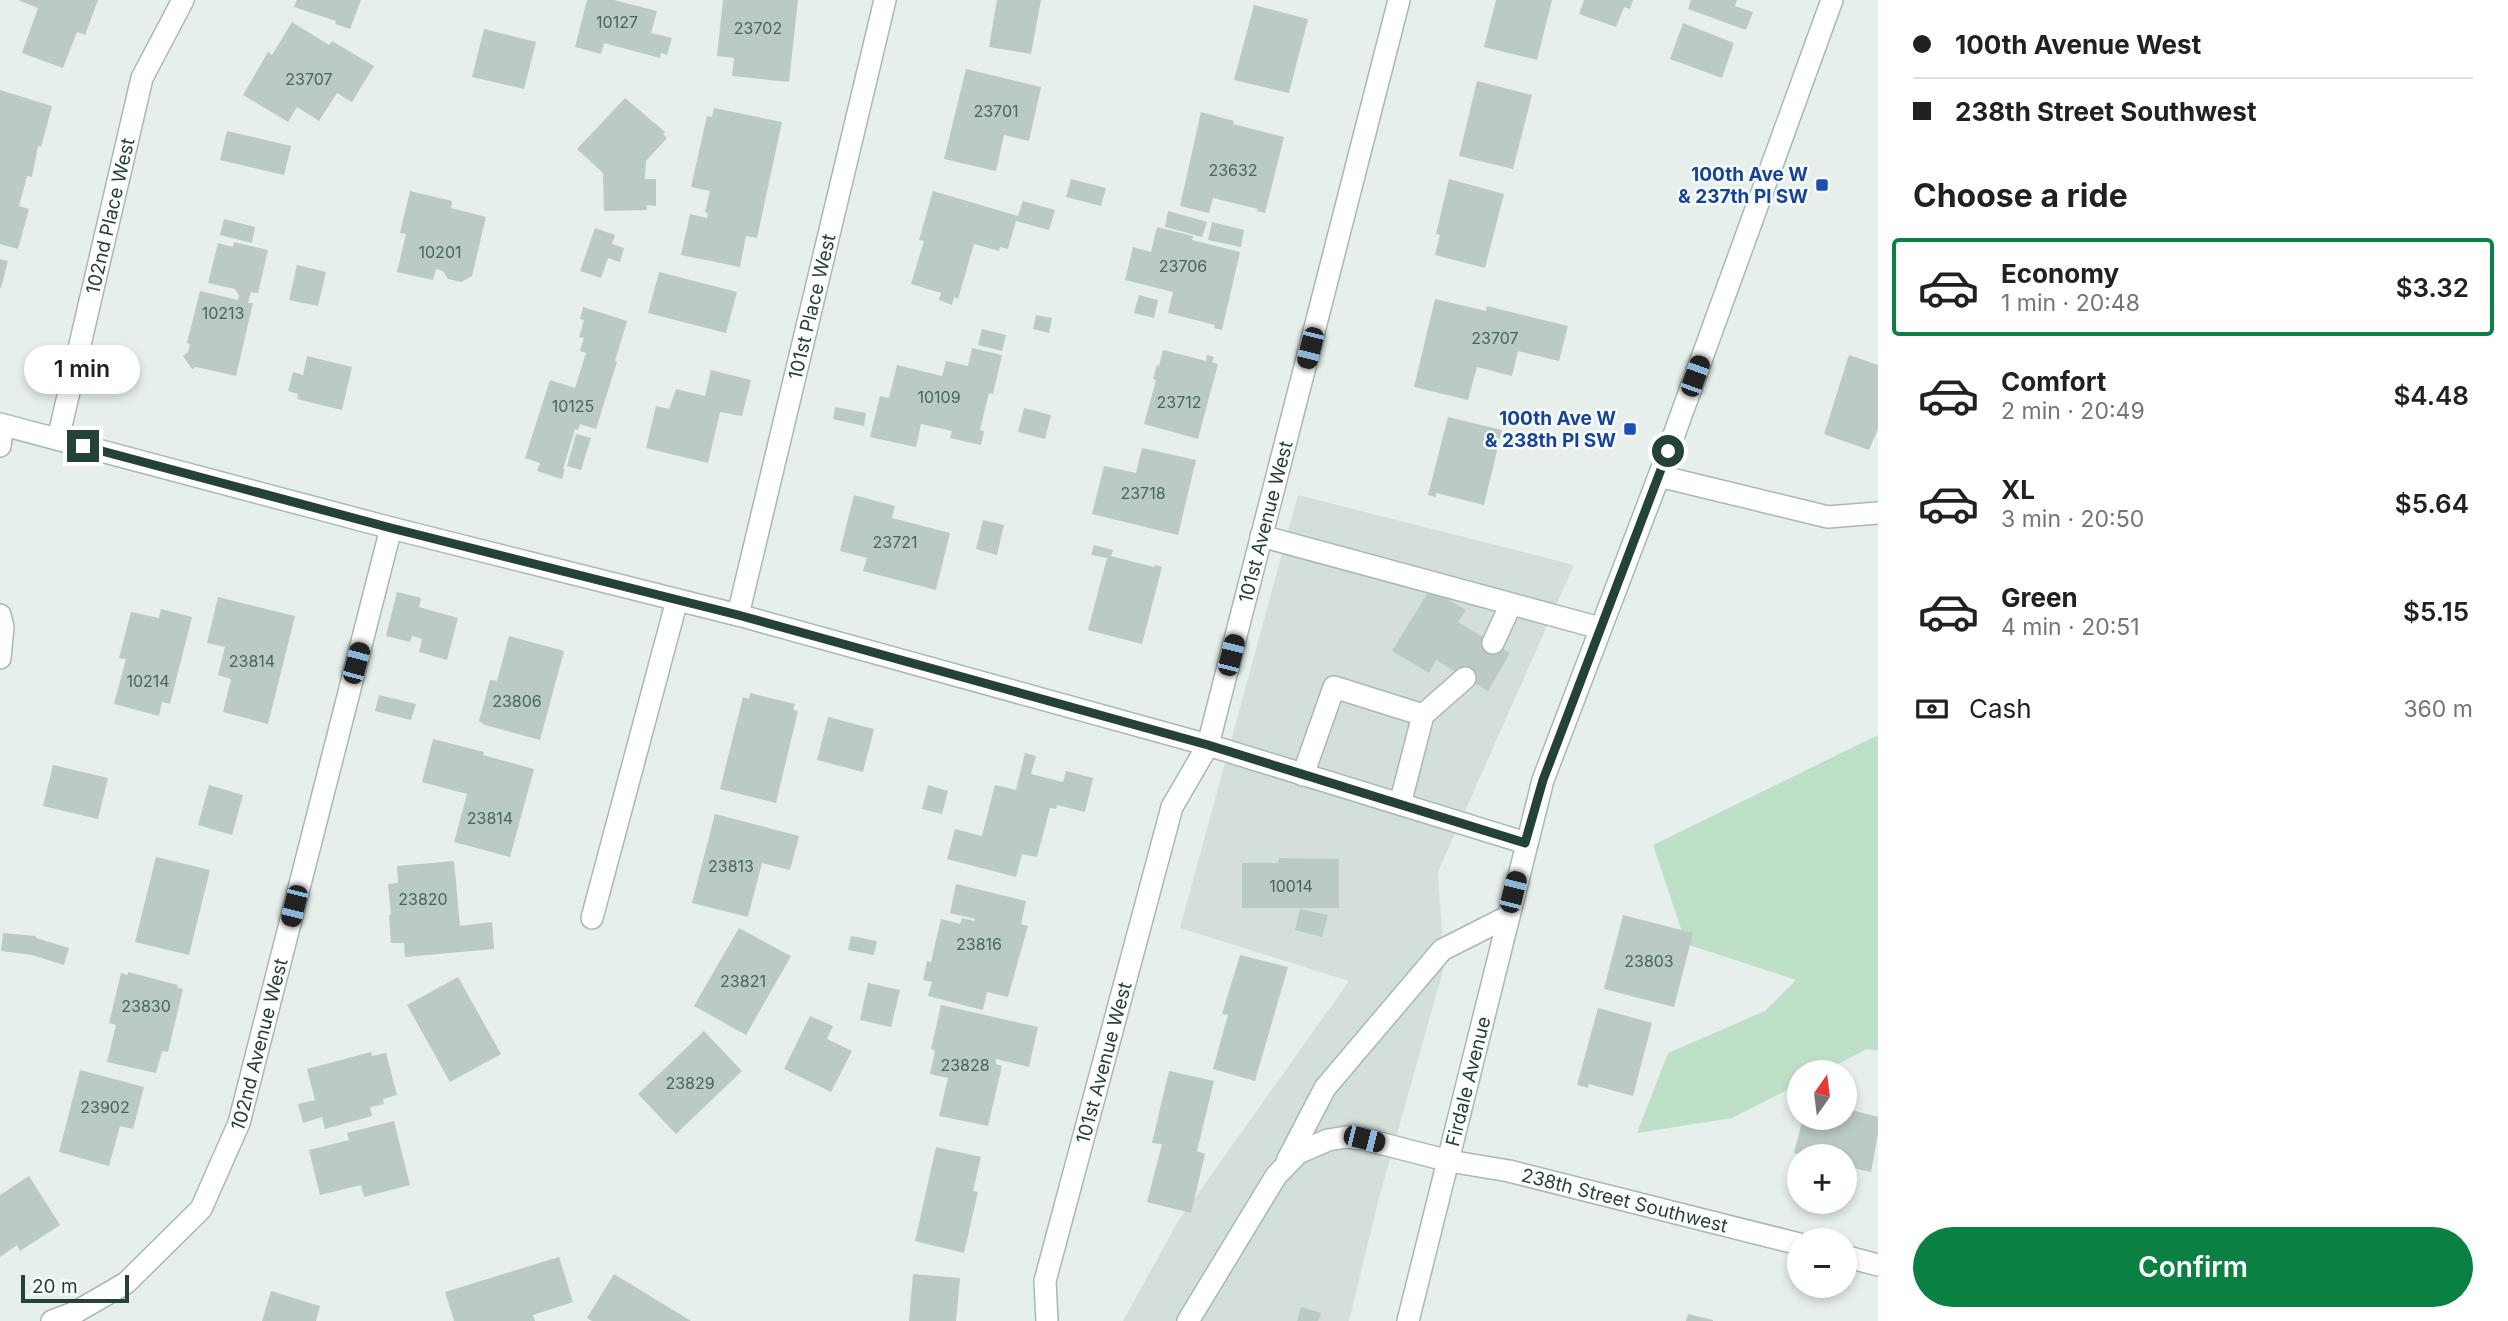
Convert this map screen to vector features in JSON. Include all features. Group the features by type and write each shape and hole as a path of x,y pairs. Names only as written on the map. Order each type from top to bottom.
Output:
{"street":[{"name":"102nd Place West","path":"58,439 142,78 183,0"},
{"name":"101st Place West","path":"738,615 885,0"},
{"name":"101st Avenue West","path":"1047,1321 1045,1281 1172,807 1208,745 1399,0"},
{"name":"Firdale Avenue","path":"1408,1321 1525,843 1543,780 1659,476 1832,0"},
{"path":"1,432 58,439 391,528 738,615 1208,745 1525,843"},
{"path":"1659,476 1828,517 1878,513"},
{"name":"102nd Avenue West","path":"52,1321 76,1312 126,1283 195,1216 201,1209 239,1123 391,528"},
{"path":"1261,536 1600,628"},
{"path":"592,918 677,600"},
{"path":"1493,643 1511,604"},
{"path":"0,614 3,627 0,659"},
{"path":"1400,804 1423,715 1465,678"},
{"path":"1303,775 1334,687 1423,715"},
{"path":"1188,1321 1285,1164 1325,1088 1443,950 1507,917"},
{"name":"238th Street Southwest","path":"1285,1164 1298,1153 1328,1140 1346,1137 1364,1139 1449,1161 1509,1171 1787,1241"},
{"path":"1857,1259 1878,1265"}],"shaded area":[{"path":"1298,495 1574,565 1438,872 1444,967 1379,1198 1349,1321 1123,1321 1177,1223 1349,981 1180,928"}],"green space":[{"path":"1878,735 1878,1051 1867,1049 1846,1060 1787,1060 1787,1090 1732,1118 1637,1133 1668,1053 1765,1011 1796,980 1686,944 1653,845"}],"building":[{"path":"18,0 98,0 85,35 77,32 63,68 22,53 38,8"},
{"path":"297,0 361,0 350,29 335,24 336,21 294,7"},
{"path":"587,0 614,0 657,11 651,33 672,38 667,55 661,53 660,58 604,43 601,54 575,47"},
{"path":"723,0 798,0 789,82 732,76 734,58 717,56"},
{"path":"997,0 1041,0 1031,54 989,47"},
{"path":"1496,0 1552,0 1537,60 1484,47"},
{"path":"1584,0 1633,0 1630,9 1624,7 1616,27 1579,14"},
{"path":"1691,0 1737,0 1735,6 1753,12 1746,30 1688,9"},
{"path":"1254,5 1308,19 1289,93 1234,80"},
{"path":"292,22 329,45 332,41 374,66 352,102 337,93 319,121 297,107 288,122 243,95 268,52 272,55"},
{"path":"1683,23 1734,43 1722,78 1670,59"},
{"path":"484,29 536,42 524,89 472,77"},
{"path":"966,69 1041,87 1029,141 1004,135 996,171 944,159"},
{"path":"1477,81 1532,95 1513,169 1459,156"},
{"path":"0,90 52,106 41,147 38,146 32,177 27,176 19,206 29,209 18,249 0,244"},
{"path":"625,98 665,132 663,134 667,138 646,161 645,179 656,179 656,206 647,205 647,210 604,211 603,173 577,149"},
{"path":"714,108 782,122 757,238 746,236 740,267 681,255 690,214 707,218 708,213 705,212 710,191 691,187 707,116 712,117"},
{"path":"1201,112 1234,121 1233,124 1284,137 1265,213 1213,198 1209,213 1180,206"},
{"path":"227,131 291,146 284,175 220,160"},
{"path":"1071,179 1106,188 1101,206 1066,197"},
{"path":"1449,179 1504,194 1485,268 1435,255 1440,235 1436,234"},
{"path":"410,191 452,201 451,208 486,217 472,276 461,282 448,279 443,271 436,269 433,280 397,272 406,234 400,233"},
{"path":"933,191 1018,216 1023,201 1055,210 1049,230 1016,221 1008,249 1000,247 999,251 974,244 958,299 954,297 952,305 939,300 941,293 911,284 924,241 919,240"},
{"path":"1168,211 1207,222 1202,237 1165,227"},
{"path":"224,219 255,227 252,243 220,235"},
{"path":"1212,222 1244,230 1241,247 1208,240"},
{"path":"1157,227 1193,236 1192,240 1240,252 1222,330 1214,328 1215,325 1168,313 1173,292 1125,280 1133,247 1151,252"},
{"path":"595,228 615,235 612,244 624,248 620,262 608,258 601,278 580,271"},
{"path":"234,242 268,250 258,293 251,292 248,303 253,303 236,376 196,367 192,369 183,356 188,352 190,344 187,343 200,291 238,300 235,289 208,283 218,243 233,247"},
{"path":"0,259 8,261 1,288 0,288"},
{"path":"297,265 326,272 318,306 289,300"},
{"path":"659,272 737,292 726,333 648,313"},
{"path":"1139,295 1158,300 1154,318 1134,313"},
{"path":"1435,299 1486,311 1487,306 1568,326 1559,361 1518,351 1512,376 1477,367 1468,400 1414,387"},
{"path":"583,307 627,321 596,429 580,424 578,430 575,429 562,479 537,471 540,463 525,458 550,380 575,388 586,353 580,351 584,338 579,337 584,320 580,319"},
{"path":"1036,315 1052,318 1049,333 1033,329"},
{"path":"982,329 1006,335 1002,351 978,345"},
{"path":"972,348 1002,355 993,394 989,393 980,430 984,431 981,445 950,438 952,431 921,424 916,447 870,437 880,396 889,398 897,365 942,376 946,361 968,366"},
{"path":"1163,350 1206,361 1207,355 1214,357 1212,362 1218,364 1198,439 1144,424 1156,380 1153,379"},
{"path":"1849,355 1878,365 1878,429 1869,450 1824,434"},
{"path":"307,356 352,367 342,410 297,399 298,394 288,391 293,372 303,375"},
{"path":"711,370 751,380 742,416 720,412 708,463 646,448 656,406 669,409 676,389 705,396"},
{"path":"835,407 866,413 864,426 833,419"},
{"path":"1024,408 1051,415 1045,439 1018,432"},
{"path":"1448,417 1502,430 1484,505 1436,493 1436,497 1428,495"},
{"path":"576,434 591,438 581,470 567,466"},
{"path":"1142,448 1196,460 1178,535 1092,514 1104,466 1136,473"},
{"path":"854,495 895,506 892,518 950,533 936,590 863,571 867,558 840,551"},
{"path":"983,520 1004,525 997,555 976,549"},
{"path":"1094,545 1113,550 1111,556 1162,567 1142,644 1088,630 1107,558 1091,555"},
{"path":"1430,589 1466,610 1458,622 1510,653 1488,691 1436,660 1429,673 1392,651"},
{"path":"397,592 421,598 419,607 458,618 447,660 419,652 422,639 412,636 410,642 386,636"},
{"path":"218,597 295,616 268,724 223,712 231,679 218,675 225,647 207,643"},
{"path":"161,609 192,617 170,704 162,702 159,716 114,704 126,659 119,658 131,612 159,618"},
{"path":"509,636 564,651 540,740 479,721 490,680 497,681"},
{"path":"750,693 795,704 793,710 798,711 776,803 720,789 743,697 749,699"},
{"path":"379,695 416,704 411,720 375,711"},
{"path":"828,717 874,729 863,772 817,760"},
{"path":"433,739 534,769 510,857 454,842 467,794 422,782"},
{"path":"1025,753 1036,756 1031,774 1063,782 1066,771 1093,778 1085,812 1057,805 1056,809 1050,808 1037,857 1022,854 1016,877 947,859 955,829 982,836 995,785 1016,790"},
{"path":"53,765 108,778 98,819 43,806"},
{"path":"209,785 243,795 232,835 198,825"},
{"path":"928,785 948,791 942,814 922,809"},
{"path":"715,814 799,836 790,870 762,863 748,917 692,903"},
{"path":"156,857 210,870 189,955 135,942"},
{"path":"1279,858 1339,859 1339,908 1242,908 1242,863 1278,863"},
{"path":"454,861 460,926 492,922 494,949 405,957 404,943 391,943 388,884 398,883 397,866"},
{"path":"956,884 1026,901 1021,924 1028,926 1008,997 987,992 983,1010 928,996 932,982 923,980 927,961 931,962 941,919 960,924 962,918 975,919 950,913"},
{"path":"1300,909 1328,915 1322,937 1295,930"},
{"path":"1623,915 1693,933 1674,1007 1604,989"},
{"path":"739,928 791,956 746,1035 694,1006"},
{"path":"3,933 36,936 69,948 64,965 32,955 1,951"},
{"path":"851,936 877,941 874,955 848,950"},
{"path":"1240,955 1288,967 1255,1081 1213,1069 1228,1015 1222,1014"},
{"path":"128,972 178,985 177,987 183,989 168,1052 162,1051 156,1073 107,1062 116,1025 109,1023 121,973 128,975"},
{"path":"458,977 501,1054 450,1082 407,1005"},
{"path":"868,983 900,990 891,1027 860,1020"},
{"path":"941,1005 1038,1027 1029,1067 996,1059 996,1064 1002,1066 988,1126 939,1116 948,1078 930,1074 935,1050 931,1049"},
{"path":"1598,1008 1652,1023 1633,1096 1589,1084 1588,1088 1577,1085"},
{"path":"810,1016 833,1026 827,1039 852,1051 831,1092 784,1069"},
{"path":"704,1031 742,1071 676,1134 638,1094"},
{"path":"371,1052 372,1056 386,1053 397,1095 383,1099 384,1104 370,1107 372,1116 325,1129 322,1117 303,1123 298,1104 315,1100 307,1069"},
{"path":"80,1070 144,1087 133,1129 120,1126 109,1166 59,1152"},
{"path":"1169,1071 1214,1081 1197,1151 1205,1154 1191,1213 1147,1202 1162,1144 1152,1143"},
{"path":"1857,1111 1878,1117 1878,1134 1871,1172 1857,1169 1857,1144 1796,1144 1800,1130 1857,1130"},
{"path":"394,1121 410,1185 364,1197 361,1185 320,1195 309,1150 349,1140 347,1133"},
{"path":"936,1147 981,1157 973,1191 978,1192 964,1253 915,1241"},
{"path":"29,1176 60,1225 20,1251 17,1245 0,1257 0,1195"},
{"path":"559,1257 573,1302 533,1315 535,1321 454,1321 445,1292"},
{"path":"614,1274 691,1321 592,1321 587,1318"},
{"path":"913,1274 960,1278 956,1321 909,1321"},
{"path":"271,1291 320,1306 316,1321 262,1321"},
{"path":"1301,1307 1321,1313 1318,1321 1297,1321"},
{"path":"1688,1314 1713,1320 1713,1321 1686,1321"}],"place":[{"name":"100th Ave W & 237th Pl SW","path":"1822,185"},
{"name":"100th Ave W & 238th Pl SW","path":"1630,429"}],"route":[{"path":"83,446 391,528 738,615 1208,745 1525,843 1543,780 1668,451"}]}
